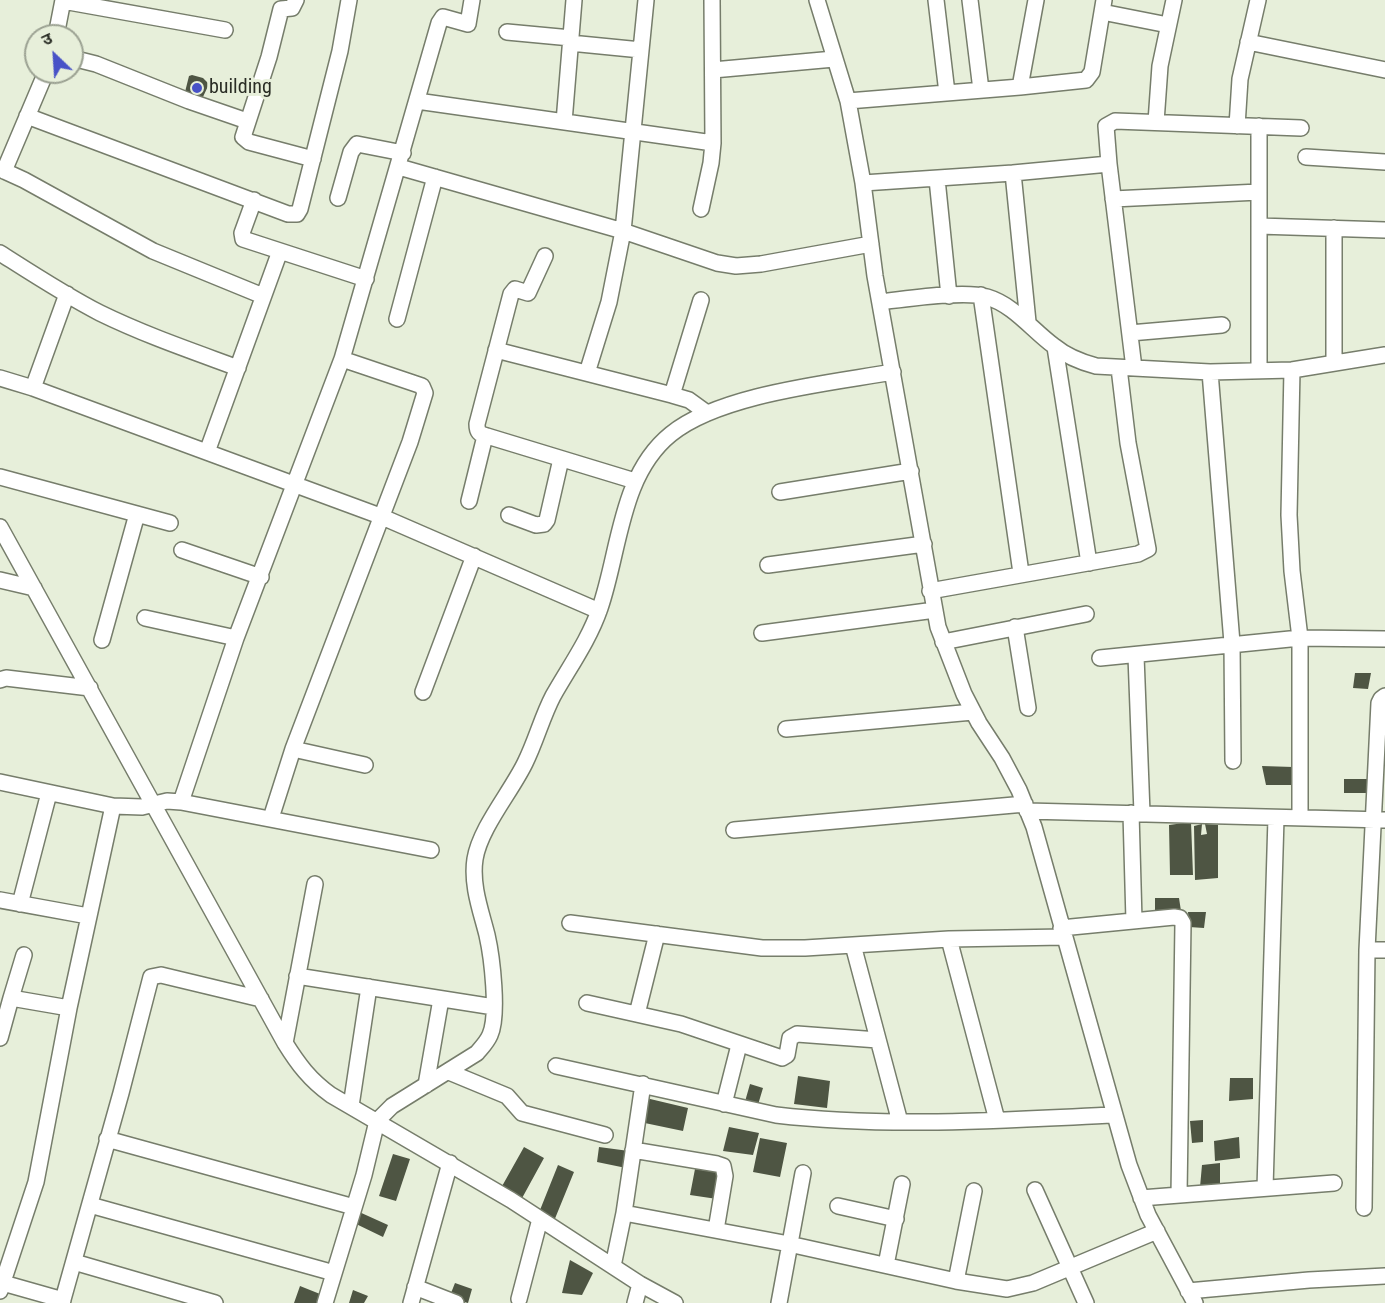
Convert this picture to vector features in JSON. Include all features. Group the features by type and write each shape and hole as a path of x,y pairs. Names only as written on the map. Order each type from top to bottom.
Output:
{"street":[{"path":"296,0 292,8 281,9 270,57 243,137 246,141 313,159"},
{"path":"27,116 288,214 297,214 340,51 349,0"},
{"path":"181,802 236,638 342,359 441,19 446,18 468,24 472,0"},
{"path":"564,122 574,0"},
{"path":"587,373 609,302 623,231 646,0"},
{"path":"700,209 711,164 713,142 712,0"},
{"path":"817,0 848,101 863,183 880,302 924,544 930,591 942,642 973,712 1002,758 1026,808 1039,843 1114,1116 1141,1198 1192,1297 1333,1278 1385,1276"},
{"path":"936,0 947,93"},
{"path":"970,0 981,90"},
{"path":"1020,87 1036,0"},
{"path":"1156,122 1158,79 1174,0"},
{"path":"1238,126 1240,79 1258,0"},
{"path":"58,24 63,1 225,30"},
{"path":"848,101 1086,80 1092,72 1103,6 1168,25"},
{"path":"507,32 641,50"},
{"path":"1248,42 1385,70"},
{"path":"713,69 834,59"},
{"path":"84,61 248,121"},
{"path":"41,84 2,170 153,251 263,296"},
{"path":"417,101 713,142"},
{"path":"930,591 1138,554 1148,549 1125,424 1130,333 1106,126 1115,121 1301,128"},
{"path":"1259,126 1259,370"},
{"path":"338,198 351,152 357,144 401,160 435,177 623,231 717,263 736,266 761,264 871,244"},
{"path":"1306,158 1385,162"},
{"path":"863,183 1109,164"},
{"path":"1013,173 1028,322"},
{"path":"397,319 435,177"},
{"path":"937,178 949,296"},
{"path":"1113,199 1259,192"},
{"path":"254,200 242,236 246,241 366,279"},
{"path":"1259,226 1385,230"},
{"path":"1334,228 1334,363"},
{"path":"207,452 280,251"},
{"path":"0,254 67,294 123,323 238,368"},
{"path":"545,256 528,293 513,290 477,430 485,436 635,481"},
{"path":"33,388 67,294"},
{"path":"981,295 1021,573"},
{"path":"880,302 981,295 998,302 1028,322 1054,347 1082,362 1127,368 1210,372 1292,370 1385,355"},
{"path":"672,395 701,300"},
{"path":"1130,333 1222,325"},
{"path":"1054,347 1089,563"},
{"path":"496,350 689,400 707,413"},
{"path":"270,818 292,749 410,442 425,393 425,389 418,384 342,359"},
{"path":"1292,370 1290,543 1300,638 1300,818"},
{"path":"325,1303 377,1121 392,1106 477,1053 491,1034 494,1007 488,939 477,898 474,876 475,859 480,843 526,762 545,712 585,645 599,611 635,481 648,459 661,442 681,427 707,413 777,393 893,372"},
{"path":"1210,372 1232,643 1233,760"},
{"path":"0,378 33,388 380,516 599,611"},
{"path":"469,501 485,436"},
{"path":"509,515 536,525 544,524 547,520 561,459"},
{"path":"780,492 911,471"},
{"path":"0,477 170,523"},
{"path":"102,640 137,514"},
{"path":"0,526 299,1066 313,1082 331,1095 450,1163 640,1284 675,1303"},
{"path":"768,565 924,544"},
{"path":"182,550 261,577"},
{"path":"423,692 474,556"},
{"path":"0,580 34,588"},
{"path":"762,633 935,610"},
{"path":"942,642 1086,614"},
{"path":"145,618 236,638"},
{"path":"1015,627 1028,708"},
{"path":"1100,657 1136,656 1232,643 1300,638 1385,639"},
{"path":"1134,921 1137,813 1136,656"},
{"path":"0,680 6,678 90,688"},
{"path":"1364,1208 1367,950 1380,820 1379,703 1385,696"},
{"path":"786,729 973,712"},
{"path":"292,749 365,765"},
{"path":"0,782 113,806 132,808 167,801 181,802 431,850"},
{"path":"20,904 49,793"},
{"path":"113,806 69,1008 36,1182 1,1287 63,1302 151,977 162,975 261,999"},
{"path":"734,830 1026,808 1380,820"},
{"path":"1265,1188 1276,818"},
{"path":"285,1043 315,884"},
{"path":"0,900 88,916"},
{"path":"570,923 762,948 805,948 1063,933 1134,921 1180,918 1184,928 1179,1195"},
{"path":"638,1014 657,934"},
{"path":"949,939 998,1120"},
{"path":"853,945 900,1122"},
{"path":"1367,950 1385,950"},
{"path":"0,1038 24,955"},
{"path":"297,976 494,1007"},
{"path":"351,1106 369,987"},
{"path":"11,998 69,1008"},
{"path":"426,1085 441,999"},
{"path":"587,1003 681,1024 782,1058 787,1055 790,1038 797,1034 878,1040"},
{"path":"724,1104 739,1045"},
{"path":"556,1066 776,1115 812,1119 900,1122 1114,1116"},
{"path":"449,1072 507,1096 522,1113 605,1136"},
{"path":"613,1266 624,1213 643,1084"},
{"path":"107,1139 354,1207"},
{"path":"633,1150 723,1166 725,1176 716,1230"},
{"path":"411,1303 450,1163"},
{"path":"779,1303 803,1173"},
{"path":"1141,1198 1334,1183"},
{"path":"886,1265 902,1184"},
{"path":"1035,1190 1086,1303"},
{"path":"956,1281 974,1191"},
{"path":"90,1205 334,1273"},
{"path":"838,1206 896,1219"},
{"path":"624,1213 789,1244 956,1281 1006,1289 1018,1288 1157,1231"},
{"path":"519,1299 540,1219"},
{"path":"75,1262 215,1303"},
{"path":"635,1303 640,1284"},
{"path":"415,1287 456,1303"}],"building":[{"name":"building","path":"189,76 203,78 209,84 202,99 185,92"},
{"path":"1355,673 1371,673 1368,689 1353,688"},
{"path":"1262,766 1293,767 1293,785 1266,785"},
{"path":"1344,779 1368,779 1368,793 1344,793"},
{"path":"1191,822 1193,875 1170,875 1169,825"},
{"path":"1202,824 1201,835 1207,834 1205,824 1218,825 1218,878 1195,880 1194,826"},
{"path":"1155,898 1179,898 1181,911 1155,912"},
{"path":"1188,912 1206,912 1204,928 1189,927"},
{"path":"798,1076 830,1081 827,1108 794,1104"},
{"path":"1230,1078 1253,1078 1253,1099 1229,1101"},
{"path":"750,1084 763,1088 757,1108 744,1105"},
{"path":"646,1098 688,1108 683,1131 640,1122"},
{"path":"1203,1120 1203,1142 1192,1143 1190,1121"},
{"path":"729,1127 759,1133 753,1155 723,1151"},
{"path":"1239,1137 1240,1158 1215,1161 1214,1141"},
{"path":"760,1138 787,1143 780,1177 753,1172"},
{"path":"524,1147 544,1158 521,1200 501,1188"},
{"path":"599,1147 629,1151 626,1168 597,1162"},
{"path":"393,1154 410,1159 396,1201 379,1196"},
{"path":"1220,1163 1220,1185 1200,1187 1202,1165"},
{"path":"558,1165 574,1172 554,1221 538,1215"},
{"path":"695,1169 721,1173 717,1199 690,1195"},
{"path":"357,1211 388,1225 383,1237 352,1222"},
{"path":"570,1260 593,1273 582,1295 562,1293"},
{"path":"455,1283 472,1289 468,1303 449,1298"},
{"path":"300,1286 320,1294 317,1303 294,1303"},
{"path":"353,1290 368,1296 364,1303 349,1303"}],"place":[{"name":"building","path":"197,88"}]}
